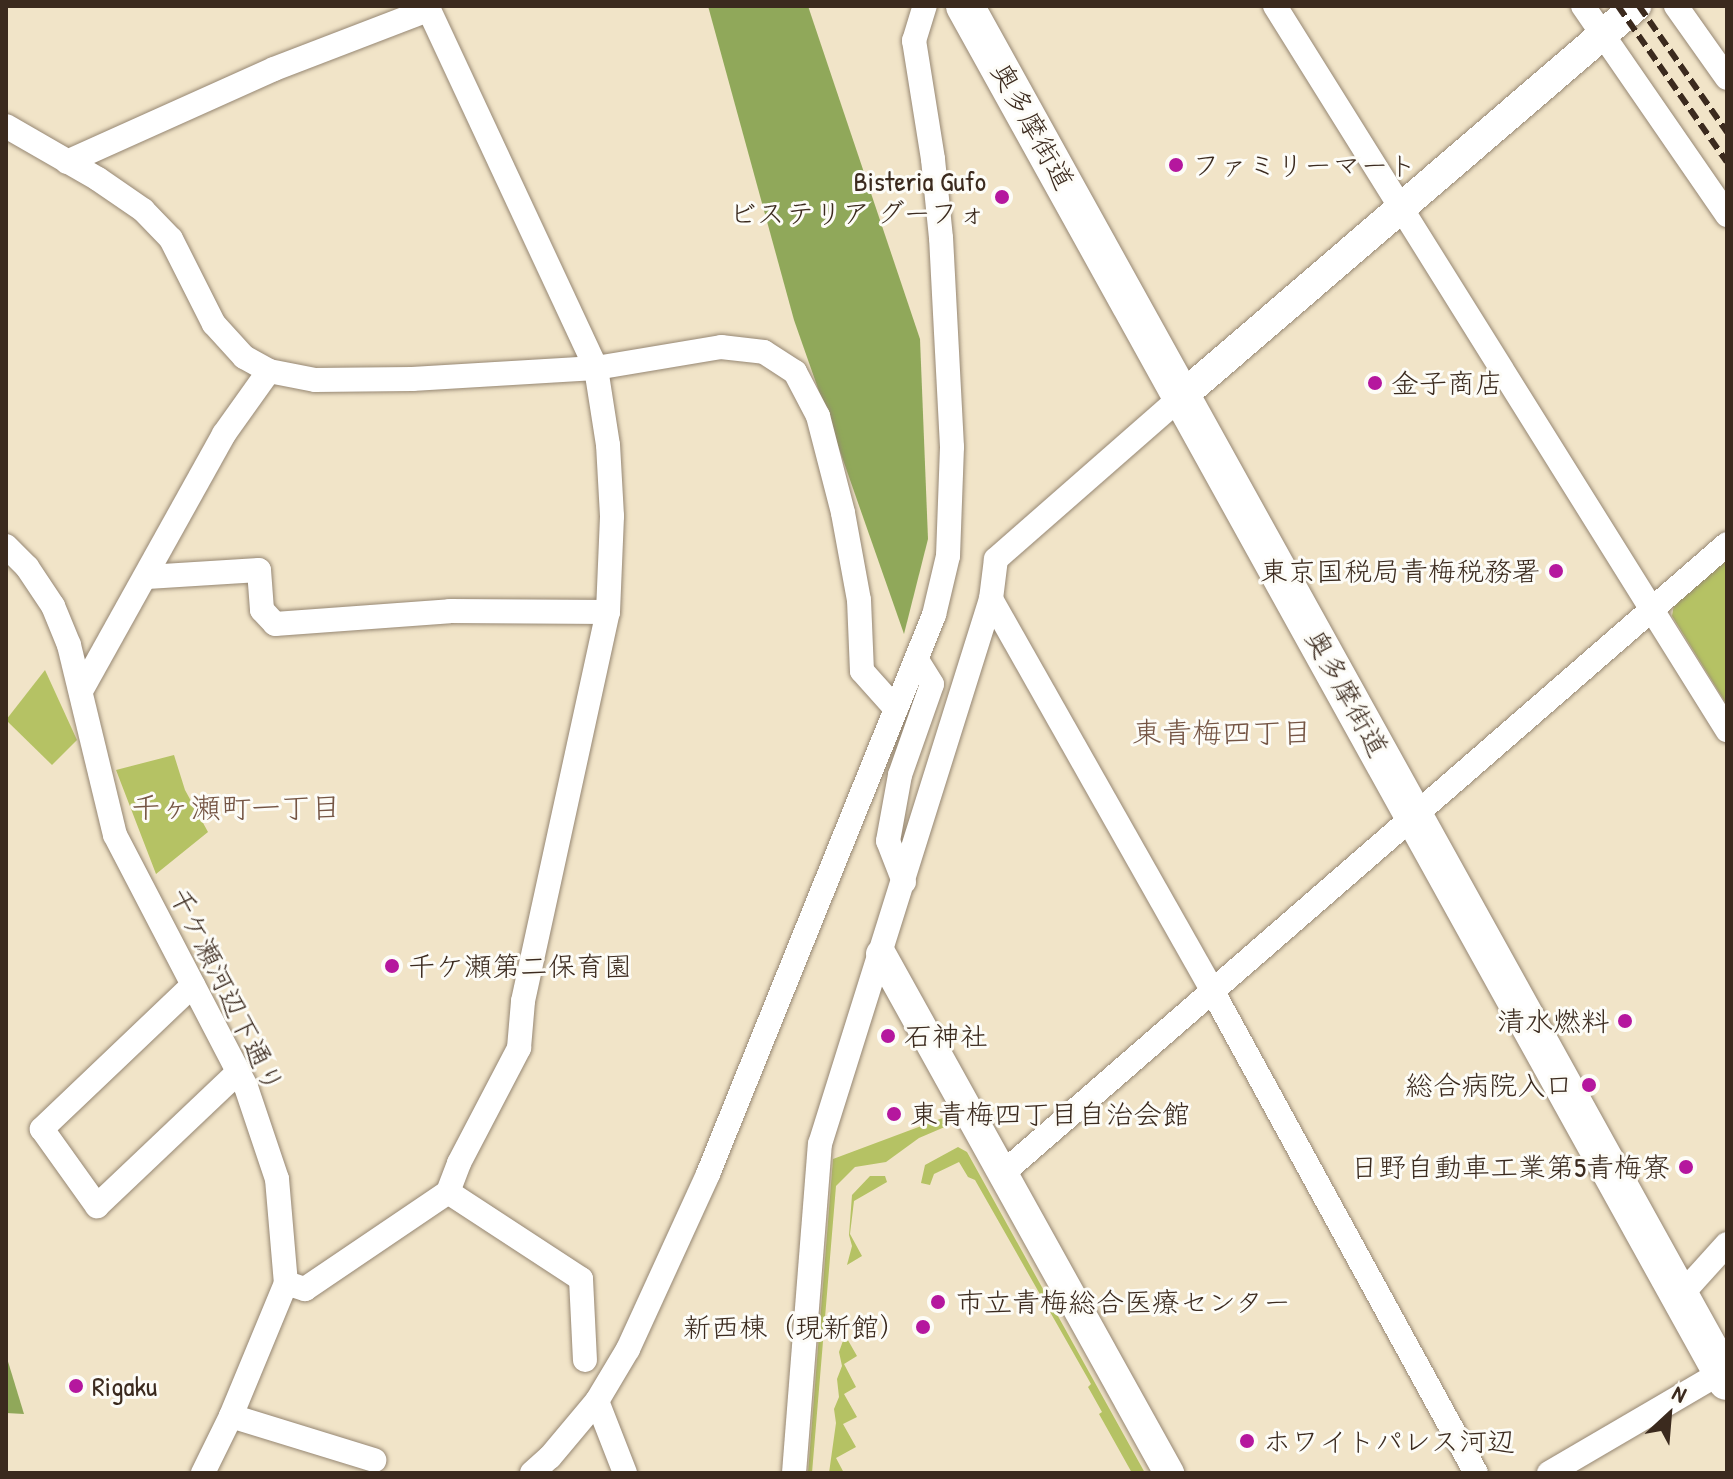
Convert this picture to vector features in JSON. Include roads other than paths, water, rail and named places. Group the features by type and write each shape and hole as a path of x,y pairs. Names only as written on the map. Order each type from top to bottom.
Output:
{"main road":[{"name":"奥多摩街道","path":"965,6 1725,1374"}],"street":[{"path":"532,1473 550,1457 597,1401 628,1349 708,1174 934,615 948,556 951,490 941,238 933,159 914,41 925,6"},
{"path":"1275,6 1727,730"},
{"path":"1583,6 1727,215"},
{"path":"794,1473 820,1144 991,599 996,559 1636,6"},
{"path":"1676,6 1727,78"},
{"path":"67,162 274,69 428,8 596,368 608,445 612,516 608,612 523,1001 519,1048 459,1163 448,1192 305,1289 286,1283"},
{"path":"6,126 143,210 171,239 214,324 244,357 269,371 315,380 596,368 721,347 764,352 795,372 818,416 843,513 859,600 862,671 896,709"},
{"path":"81,691 224,434 269,371"},
{"path":"1003,1173 1727,544"},
{"name":"千ケ瀬河辺下通り","path":"6,546 27,567 53,606 69,645 115,835 238,1072 277,1179 286,1283 231,1416 203,1473"},
{"path":"147,577 259,570 262,610 275,624 450,611 608,612"},
{"path":"991,599 1213,992 1476,1473"},
{"path":"904,882 888,841 900,775 932,684 917,660"},
{"path":"881,954 1169,1473"},
{"path":"193,985 42,1129 97,1206 238,1072"},
{"path":"448,1192 581,1279 585,1360"},
{"path":"1680,1296 1727,1244"},
{"path":"1549,1473 1725,1374"},
{"path":"597,1401 625,1473"},
{"path":"231,1416 374,1460"}],"railway":[{"path":"1618,6 1727,162"},
{"path":"1639,6 1727,132"}],"place":[{"name":"ファミリーマート","path":"1176,165"},
{"name":"Bisteria Gufo ビステリア グーフォ","path":"1002,197"},
{"name":"金子商店","path":"1375,383"},
{"name":"東京国税局青梅税務署","path":"1556,571"},
{"name":"千ケ瀬第二保育園","path":"392,966"},
{"name":"清水燃料","path":"1625,1021"},
{"name":"石神社","path":"888,1036"},
{"name":"総合病院入口","path":"1589,1085"},
{"name":"東青梅四丁目自治会館","path":"894,1114"},
{"name":"日野自動車工業第5青梅寮","path":"1686,1167"},
{"name":"市立青梅総合医療センター","path":"938,1302"},
{"name":"新西棟（現新館）","path":"923,1327"},
{"name":"Rigaku","path":"76,1386"},
{"name":"ホワイトパレス河辺","path":"1247,1441"}],"district":[{"name":"東青梅四丁目","path":"1222,732"},
{"name":"千ヶ瀬町一丁目","path":"236,807"}]}
